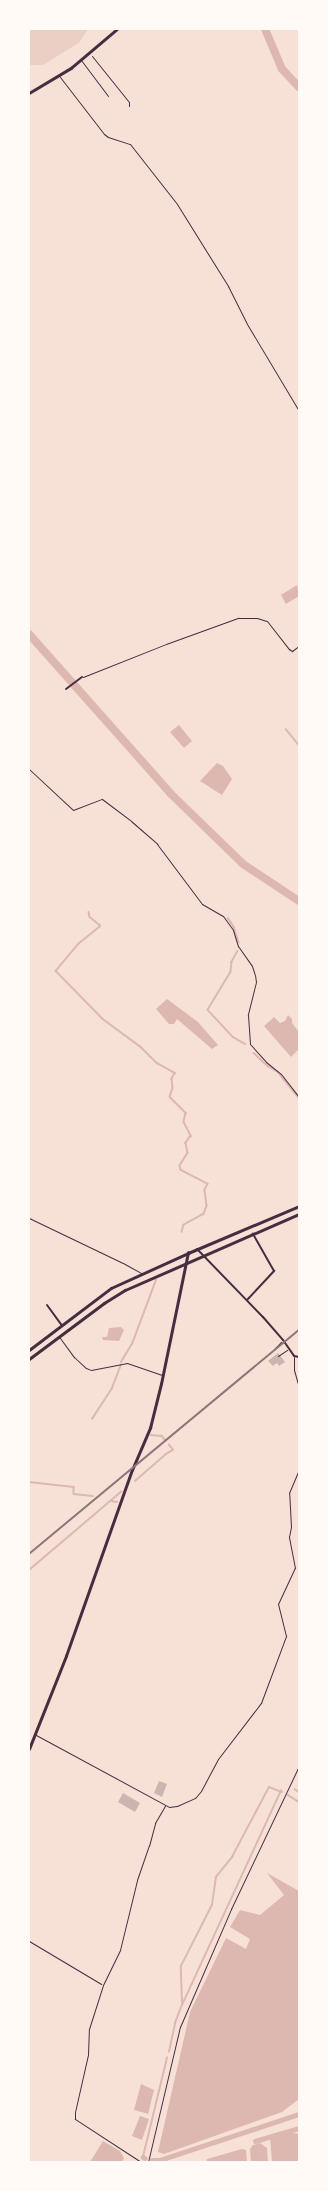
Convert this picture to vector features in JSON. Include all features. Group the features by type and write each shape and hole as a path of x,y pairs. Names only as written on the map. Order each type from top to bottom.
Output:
{"main road":[{"path":"29,93 59,76 117,29"},
{"path":"29,1350 61,1324 107,1291 197,1249 299,1206"},
{"path":"29,1359 104,1303 125,1290 299,1214"},
{"path":"29,1749 66,1656 132,1470 150,1428 163,1375 188,1253"}],"street":[{"path":"66,689 82,677"},
{"path":"247,1300 274,1271 253,1234"},
{"path":"197,1249 247,1300 283,1340 294,1356 299,1357"},
{"path":"47,1305 61,1324"}],"lane":[{"path":"80,60 108,96"},
{"path":"59,76 104,134 108,137 130,144 177,204 228,286 247,324 299,411"},
{"path":"82,677 238,618 257,618 267,621 289,649 292,651 299,646"},
{"path":"29,768 73,810 102,799 157,844 202,904 223,916 233,930 238,946 252,966 255,975 256,982 248,1016 250,1044 266,1062 281,1074 299,1097"},
{"path":"29,1218 123,1263 142,1274"},
{"path":"59,1337 74,1357 86,1368 91,1370 128,1363 163,1375"},
{"path":"294,1356 294,1370 299,1388"},
{"path":"36,1734 166,1805 172,1807 186,1803 195,1798 201,1791 218,1758 261,1702 286,1636 278,1604 295,1568 289,1537 291,1527 289,1493 299,1470"},
{"path":"148,2162 180,2027 235,1902 299,1766"},
{"path":"141,2162 75,2119 88,2055 90,2029 103,1985 120,1950 137,1880 149,1846 154,1824 166,1805"}],"path":[{"path":"89,52 129,102 129,106"},
{"path":"274,1349 283,1340"},
{"path":"278,1356 289,1348"},
{"path":"29,1941 103,1985"}],"shaded area":[{"path":"29,29 88,29 79,43 43,65 29,65"},
{"path":"297,585 299,596 286,604 281,595"},
{"path":"179,725 192,741 184,748 170,732"},
{"path":"217,763 223,766 232,779 222,795 200,781"},
{"path":"167,999 198,1022 218,1045 212,1049 177,1019 174,1024 169,1024 156,1009"},
{"path":"288,1015 299,1032 299,1049 291,1057 264,1026 274,1017 280,1023 285,1021"},
{"path":"121,1327 124,1330 119,1341 103,1340 102,1337 107,1337 109,1328"},
{"path":"267,1873 299,1891 299,2099 282,2112 164,2154 158,2152 190,2012 226,1938 246,1949 250,1939 230,1927 240,1910 260,1915 284,1895"},
{"path":"141,2084 154,2090 148,2114 134,2110"},
{"path":"140,2116 149,2119 142,2140 132,2136"},
{"path":"287,2132 299,2134 299,2162 272,2162 270,2137"},
{"path":"103,2141 120,2151 124,2158 122,2162 90,2162"},
{"path":"260,2143 267,2148 268,2162 251,2162 250,2149 253,2145"},
{"path":"242,2149 246,2150 247,2162 206,2162 207,2159"}],"building":[{"path":"278,1353 285,1362 279,1366 277,1363 273,1366 268,1361"},
{"path":"159,1781 167,1784 162,1797 154,1793"},
{"path":"123,1793 140,1803 135,1812 118,1802"}],"waterway":[{"path":"265,29 282,69 299,87"},
{"path":"29,634 171,794 243,864 299,901"},
{"path":"286,729 299,745"},
{"path":"89,912 90,917 100,925 100,927 78,945 56,971 103,1019 141,1047 157,1063 175,1073 172,1079 173,1088 170,1097 186,1113 184,1122 191,1136 186,1143 188,1153 180,1166 181,1170 208,1184 205,1190 207,1206 204,1214 184,1225 182,1232"},
{"path":"228,918 234,927 239,942"},
{"path":"238,951 232,962 231,972 208,1010 233,1037 245,1044"},
{"path":"254,1053 268,1066 278,1072 299,1098"},
{"path":"121,1362 132,1344 156,1280"},
{"path":"92,1419 112,1388 121,1365"},
{"path":"151,1435 162,1436 166,1441"},
{"path":"135,1481 166,1454 173,1450 169,1445"},
{"path":"29,1482 74,1487 74,1494 93,1496"},
{"path":"29,1570 121,1492"},
{"path":"112,1501 117,1502"},
{"path":"182,2003 181,1966 212,1905 216,1877 232,1857 269,1787 282,1792"},
{"path":"295,1789 299,1792"},
{"path":"169,2052 175,2023 182,2005 281,1791"},
{"path":"288,1795 299,1802"},
{"path":"143,2157 167,2058"},
{"path":"152,2160 160,2160 299,2114"},
{"path":"255,2141 299,2128"}],"railway":[{"path":"29,1554 299,1330"}]}
